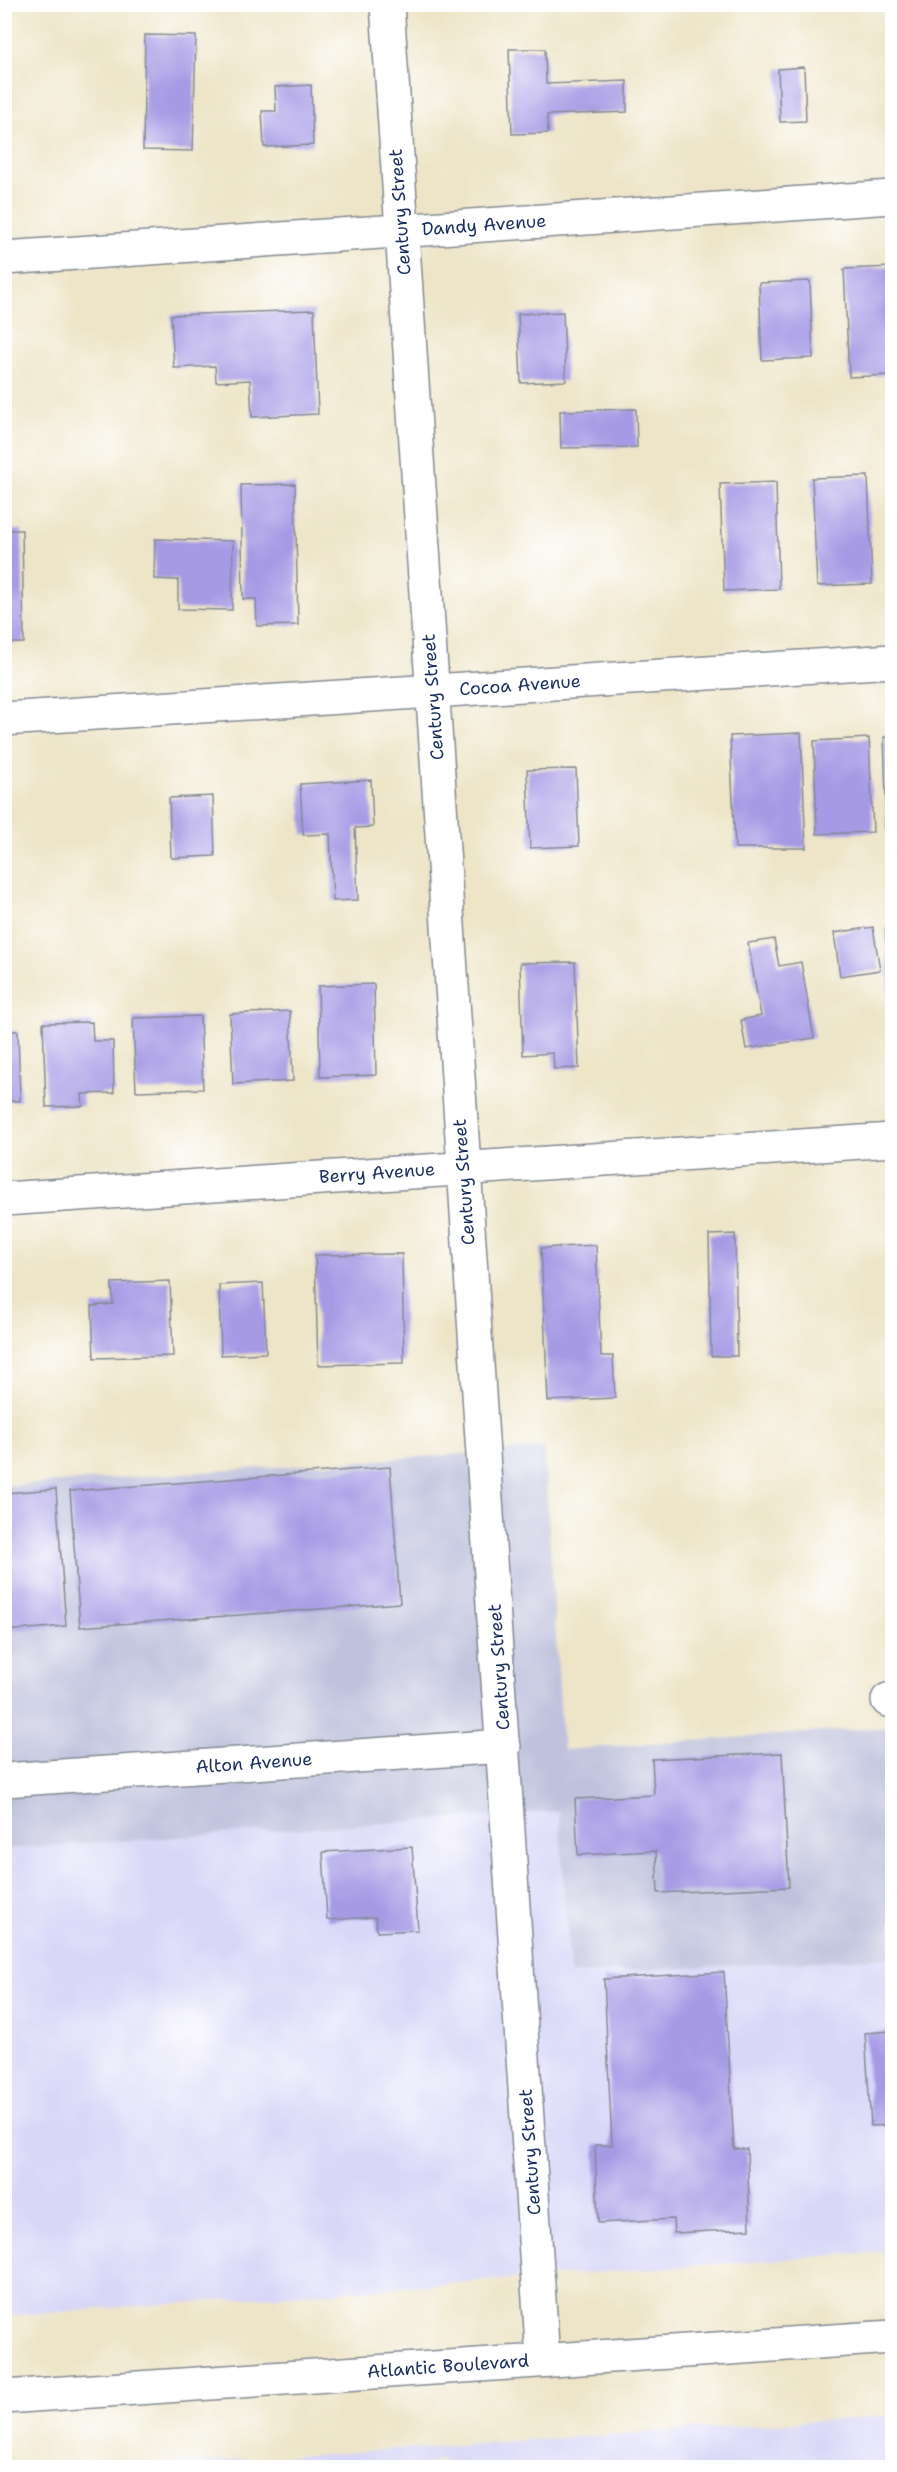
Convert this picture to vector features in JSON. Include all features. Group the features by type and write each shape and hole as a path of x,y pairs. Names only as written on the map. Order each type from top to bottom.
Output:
{"street":[{"name":"Century Street","path":"387,4 543,2360"},
{"name":"Dandy Avenue","path":"4,258 892,197"},
{"name":"Cocoa Avenue","path":"4,719 892,661"},
{"name":"Berry Avenue","path":"4,1199 892,1140"},
{"name":"Alton Avenue","path":"4,1780 504,1746"},
{"name":"Atlantic Boulevard","path":"4,2397 892,2337"}],"shaded area":[{"path":"544,1448 563,1750 892,1727 892,1957 570,1974 559,1811 5,1849 5,1486"},
{"path":"559,1811 570,1974 892,1957 892,2251 5,2316 5,1849"},
{"path":"892,2416 892,2467 468,2468 437,2460 419,2468 129,2467"}],"building":[{"path":"145,35 196,36 193,151 143,150"},
{"path":"509,49 545,49 546,84 627,81 627,112 547,115 548,133 512,134"},
{"path":"804,67 806,121 780,122 778,69"},
{"path":"311,85 313,145 264,147 262,111 276,111 275,87"},
{"path":"892,267 892,375 849,377 844,269"},
{"path":"810,281 813,358 762,360 759,283"},
{"path":"314,310 318,414 252,417 250,380 216,382 215,366 174,368 171,315"},
{"path":"563,312 566,381 521,383 518,314"},
{"path":"636,409 637,447 561,448 560,411"},
{"path":"868,476 872,584 817,586 812,478"},
{"path":"776,482 779,589 724,591 720,484"},
{"path":"295,484 298,625 257,626 256,599 243,599 241,485"},
{"path":"4,530 22,530 24,643 4,643"},
{"path":"155,539 233,541 232,610 178,609 178,580 154,579"},
{"path":"801,733 806,848 735,848 730,736"},
{"path":"884,737 892,737 892,829 887,829"},
{"path":"869,738 873,832 817,834 814,741"},
{"path":"576,769 579,846 530,848 527,770"},
{"path":"371,780 373,827 355,828 358,900 333,901 330,834 303,835 300,784"},
{"path":"213,796 215,856 171,858 169,798"},
{"path":"873,927 880,970 840,976 834,933"},
{"path":"886,928 892,928 892,1023 890,1023"},
{"path":"774,939 779,966 801,962 814,1038 746,1049 741,1020 761,1016 748,943"},
{"path":"575,962 579,1068 554,1069 553,1053 523,1055 520,963"},
{"path":"374,984 376,1075 320,1077 318,986"},
{"path":"290,1011 293,1081 233,1084 230,1014"},
{"path":"200,1016 203,1089 136,1091 133,1018"},
{"path":"92,1022 93,1041 113,1041 114,1093 82,1094 83,1106 46,1107 43,1023"},
{"path":"4,1031 18,1031 20,1101 4,1101"},
{"path":"735,1234 737,1356 711,1356 709,1235"},
{"path":"596,1245 601,1356 613,1356 615,1398 548,1401 541,1248"},
{"path":"402,1254 404,1363 318,1365 315,1255"},
{"path":"170,1281 173,1356 94,1358 92,1306 113,1304 112,1283"},
{"path":"263,1283 266,1353 221,1355 219,1285"},
{"path":"390,1467 400,1603 80,1627 70,1491"},
{"path":"56,1489 66,1626 4,1631 4,1493"},
{"path":"782,1753 789,1887 658,1893 656,1851 578,1855 575,1799 654,1795 652,1759"},
{"path":"412,1847 418,1930 377,1932 376,1917 327,1920 323,1852"},
{"path":"724,1972 734,2149 747,2149 750,2229 674,2233 673,2219 598,2223 595,2145 612,2145 604,1979"},
{"path":"892,2031 892,2125 871,2126 865,2033"}]}
